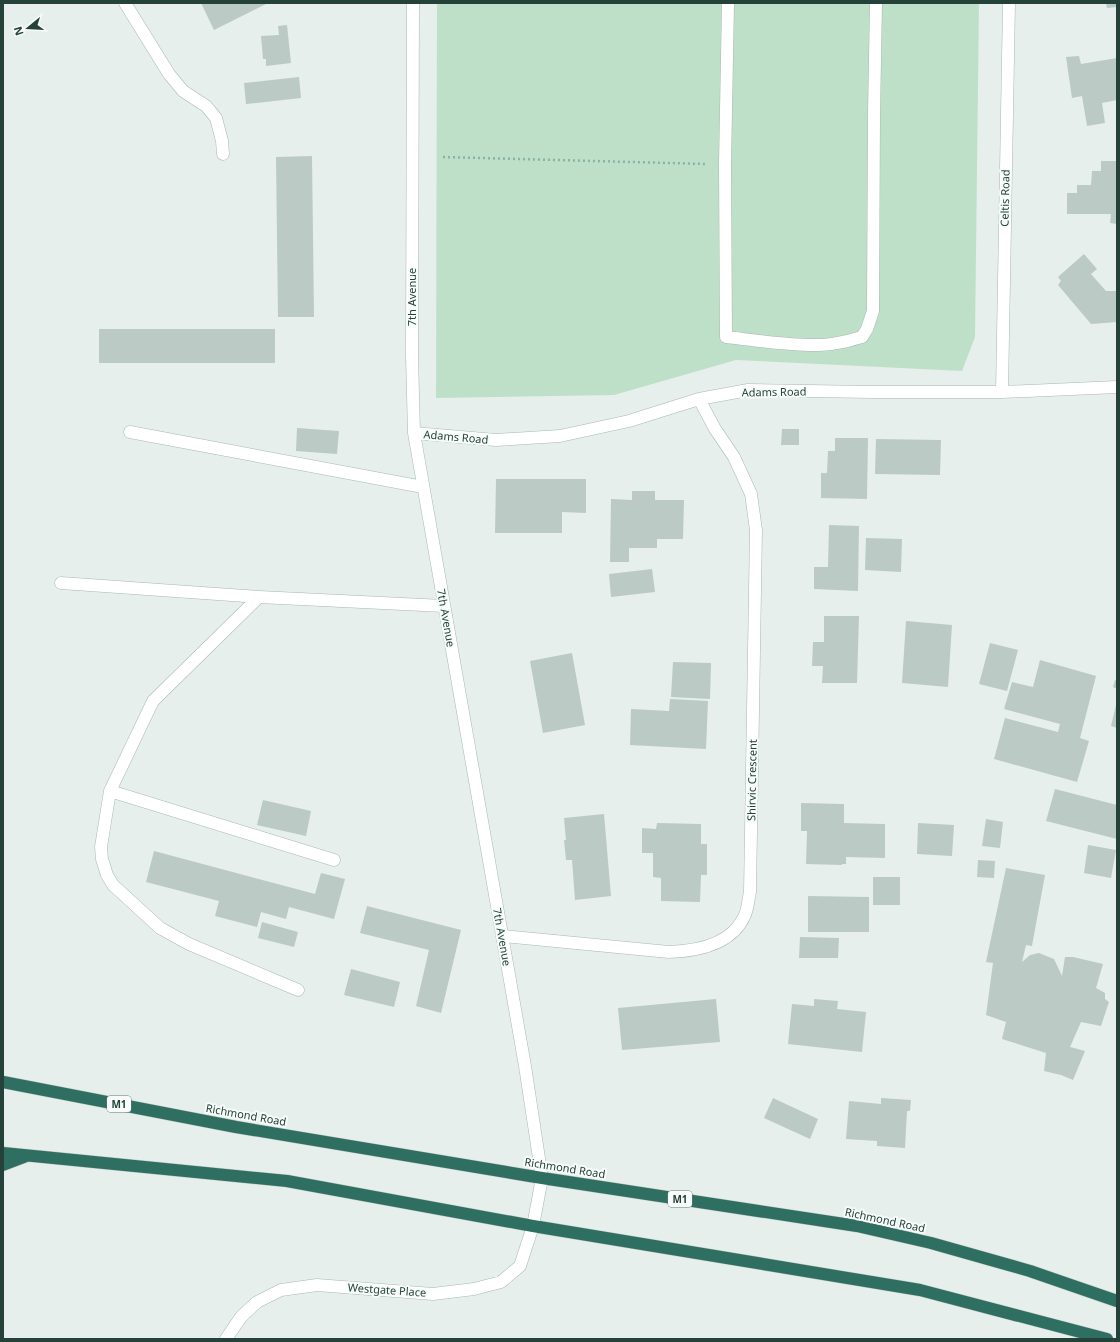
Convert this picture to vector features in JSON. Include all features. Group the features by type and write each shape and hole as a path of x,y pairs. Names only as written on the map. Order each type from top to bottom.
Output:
{"highway":[{"name":"Richmond Road","path":"3,1082 236,1126 542,1178 856,1226 931,1243 1030,1271 1117,1301"},
{"path":"3,1153 287,1181 533,1226 920,1290 1107,1339"},
{"path":"3,1165 27,1156"}],"street":[{"path":"125,3 169,74 183,91 206,106 216,118 222,141 223,154"},
{"name":"7th Avenue","path":"413,3 412,356 414,433 525,1066 542,1178 533,1226"},
{"path":"728,3 725,164 726,337 819,345 844,342 862,337 867,329 873,311 876,3"},
{"name":"Celtis Road","path":"1002,392 1009,3"},
{"name":"Adams Road","path":"414,433 496,440 560,436 629,421 700,399 748,390 1002,392 1117,387"},
{"name":"Shirvic Crescent","path":"502,936 681,952 714,944 733,932 745,916 750,892 756,530 751,494 734,457 715,429 700,399"},
{"path":"130,432 423,487"},
{"path":"61,583 258,597 444,606"},
{"path":"258,597 153,701 110,791 101,847 102,859 107,875 113,885 155,924 166,932 189,944 298,990"},
{"path":"110,791 334,860"},
{"name":"Westgate Place","path":"226,1339 242,1318 257,1302 281,1290 317,1285 432,1294 474,1289 501,1282 520,1266 533,1226"}],"path":[{"path":"444,157 725,164"}],"green space":[{"path":"437,3 979,3 975,337 962,371 736,360 614,395 436,398"}],"building":[{"path":"201,3 268,3 214,30"},
{"path":"1106,3 1117,3 1117,7 1107,8"},
{"path":"287,25 291,63 266,66 266,59 263,59 261,36 279,35 278,26"},
{"path":"1079,56 1081,64 1117,58 1117,100 1102,103 1105,123 1087,126 1082,96 1072,98 1066,57"},
{"path":"299,77 301,98 246,104 244,83"},
{"path":"312,156 314,317 278,317 276,157"},
{"path":"1101,161 1117,161 1117,224 1110,223 1111,214 1067,214 1067,193 1077,193 1077,185 1091,185 1092,171 1101,171"},
{"path":"1084,254 1097,269 1091,274 1106,291 1117,291 1117,322 1091,324 1058,285 1061,281 1058,277"},
{"path":"99,329 275,329 275,363 99,363"},
{"path":"297,428 339,431 337,454 296,451"},
{"path":"782,429 799,429 799,445 781,445"},
{"path":"835,438 868,438 867,499 821,498 821,473 827,473 828,451 835,451"},
{"path":"876,439 941,440 940,475 875,474"},
{"path":"496,479 586,479 586,513 562,512 562,533 495,533"},
{"path":"632,491 655,491 655,500 684,500 683,539 657,539 657,548 629,548 629,562 610,562 611,499 632,500"},
{"path":"829,525 859,526 858,591 814,589 814,567 828,567"},
{"path":"866,538 902,539 901,572 865,570"},
{"path":"652,569 655,592 611,597 609,574"},
{"path":"824,616 859,616 857,683 822,683 823,666 812,666 813,642 824,642"},
{"path":"906,621 952,625 948,687 902,683"},
{"path":"990,643 1018,650 1007,691 979,684"},
{"path":"572,653 585,725 543,733 530,661"},
{"path":"1040,660 1096,676 1080,738 1089,741 1077,782 994,759 1005,718 1058,732 1060,724 1004,709 1012,682 1033,687"},
{"path":"673,662 711,663 710,699 671,697"},
{"path":"1115,680 1117,681 1117,689 1113,687"},
{"path":"670,699 708,701 706,749 630,745 631,709 669,711"},
{"path":"1117,705 1117,728 1111,726"},
{"path":"1055,789 1117,805 1117,839 1046,821"},
{"path":"263,800 311,811 306,836 257,825"},
{"path":"801,803 844,804 844,823 885,824 885,858 846,857 846,864 842,865 806,864 807,831 801,831"},
{"path":"604,814 611,896 575,900 572,860 566,860 564,818"},
{"path":"986,819 1003,822 1000,848 982,846"},
{"path":"657,823 701,824 701,844 707,844 707,875 701,875 700,902 661,901 661,878 653,877 653,853 642,853 642,828 656,829"},
{"path":"918,823 954,825 952,856 917,854"},
{"path":"1088,845 1116,850 1111,878 1084,873"},
{"path":"154,851 315,894 321,873 345,879 334,919 289,907 286,919 261,912 257,927 215,916 219,901 146,882"},
{"path":"978,860 995,861 994,878 977,877"},
{"path":"1006,868 1045,875 1032,946 1026,945 1022,962 1030,955 1039,953 1054,959 1062,976 1065,957 1073,957 1103,964 1096,988 1105,993 1105,999 1109,1002 1101,1026 1081,1022 1070,1047 1085,1051 1073,1080 1061,1075 1044,1071 1046,1053 1002,1039 1006,1022 986,1015 993,963 986,962"},
{"path":"873,877 900,877 900,905 873,905"},
{"path":"808,896 869,897 869,932 808,932"},
{"path":"367,906 461,930 441,1013 416,1006 429,950 360,933"},
{"path":"262,922 298,932 294,947 258,938"},
{"path":"800,937 839,938 838,958 799,958"},
{"path":"351,969 400,982 394,1007 344,995"},
{"path":"716,999 720,1042 622,1050 618,1008"},
{"path":"814,999 838,1001 837,1009 866,1012 862,1052 788,1044 792,1004 814,1006"},
{"path":"773,1098 818,1119 810,1139 764,1118"},
{"path":"881,1098 911,1100 910,1111 907,1111 905,1148 877,1146 877,1141 846,1139 849,1101 881,1104"}]}
